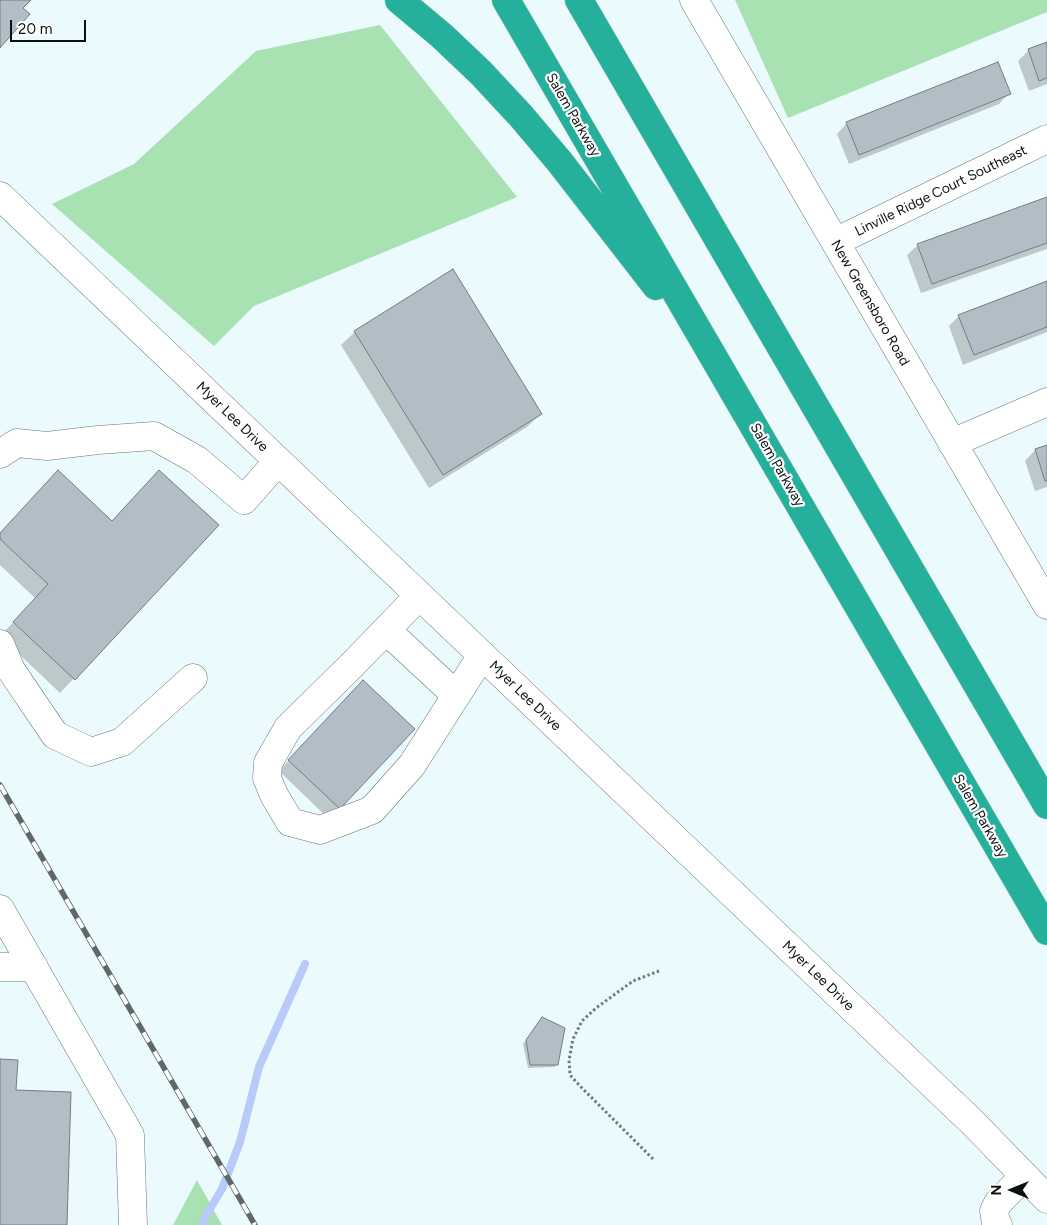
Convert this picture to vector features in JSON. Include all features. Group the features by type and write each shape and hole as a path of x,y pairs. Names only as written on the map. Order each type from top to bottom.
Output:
{"highway":[{"path":"399,0 442,36 522,116 721,370"},
{"name":"Salem Parkway","path":"506,0 1047,931"},
{"path":"579,0 1047,805"}],"street":[{"name":"New Greensboro Road","path":"694,0 1047,606"},
{"name":"Linville Ridge Court Southeast","path":"835,242 1047,139"},
{"name":"Myer Lee Drive","path":"0,196 964,1115 1047,1200"},
{"path":"952,443 1047,402"},
{"path":"0,454 17,443 47,446 154,436 197,460 244,500 278,461"},
{"path":"419,596 288,728 268,762 267,778 274,795 290,822 320,830 372,810 412,765 482,655"},
{"path":"386,630 456,695"},
{"path":"0,644 11,670 55,735 91,752 122,742 193,678"},
{"path":"0,909 130,1135 133,1225"},
{"path":"0,967 34,968"},
{"path":"998,1225 994,1211 998,1203 1024,1176"}],"path":[{"path":"653,1159 570,1075 569,1060 573,1039 582,1021 596,1008 633,981 659,971"}],"green space":[{"path":"735,0 1047,0 1047,12 788,118"},
{"path":"380,25 517,197 254,306 214,346 52,204 134,164 256,51"},
{"path":"197,1180 222,1225 173,1225"}],"building":[{"path":"0,0 31,0 23,8 30,14 0,48"},
{"path":"1047,42 1047,78 1039,81 1028,49"},
{"path":"998,62 1011,94 859,155 846,122"},
{"path":"1047,197 1047,243 932,284 917,244"},
{"path":"453,269 542,414 443,475 354,331"},
{"path":"1047,281 1047,327 974,355 958,315"},
{"path":"1047,445 1047,481 1045,481 1035,449"},
{"path":"58,470 112,521 159,470 219,525 75,680 13,622 48,584 0,539 0,533"},
{"path":"363,680 415,729 340,809 288,760"},
{"path":"542,1017 565,1028 558,1065 530,1065 526,1040"},
{"path":"0,1059 18,1060 16,1090 71,1092 67,1225 0,1225"}],"waterway":[{"path":"202,1225 222,1189 240,1142 259,1067 305,964"}],"railway":[{"path":"0,785 255,1225"}]}
